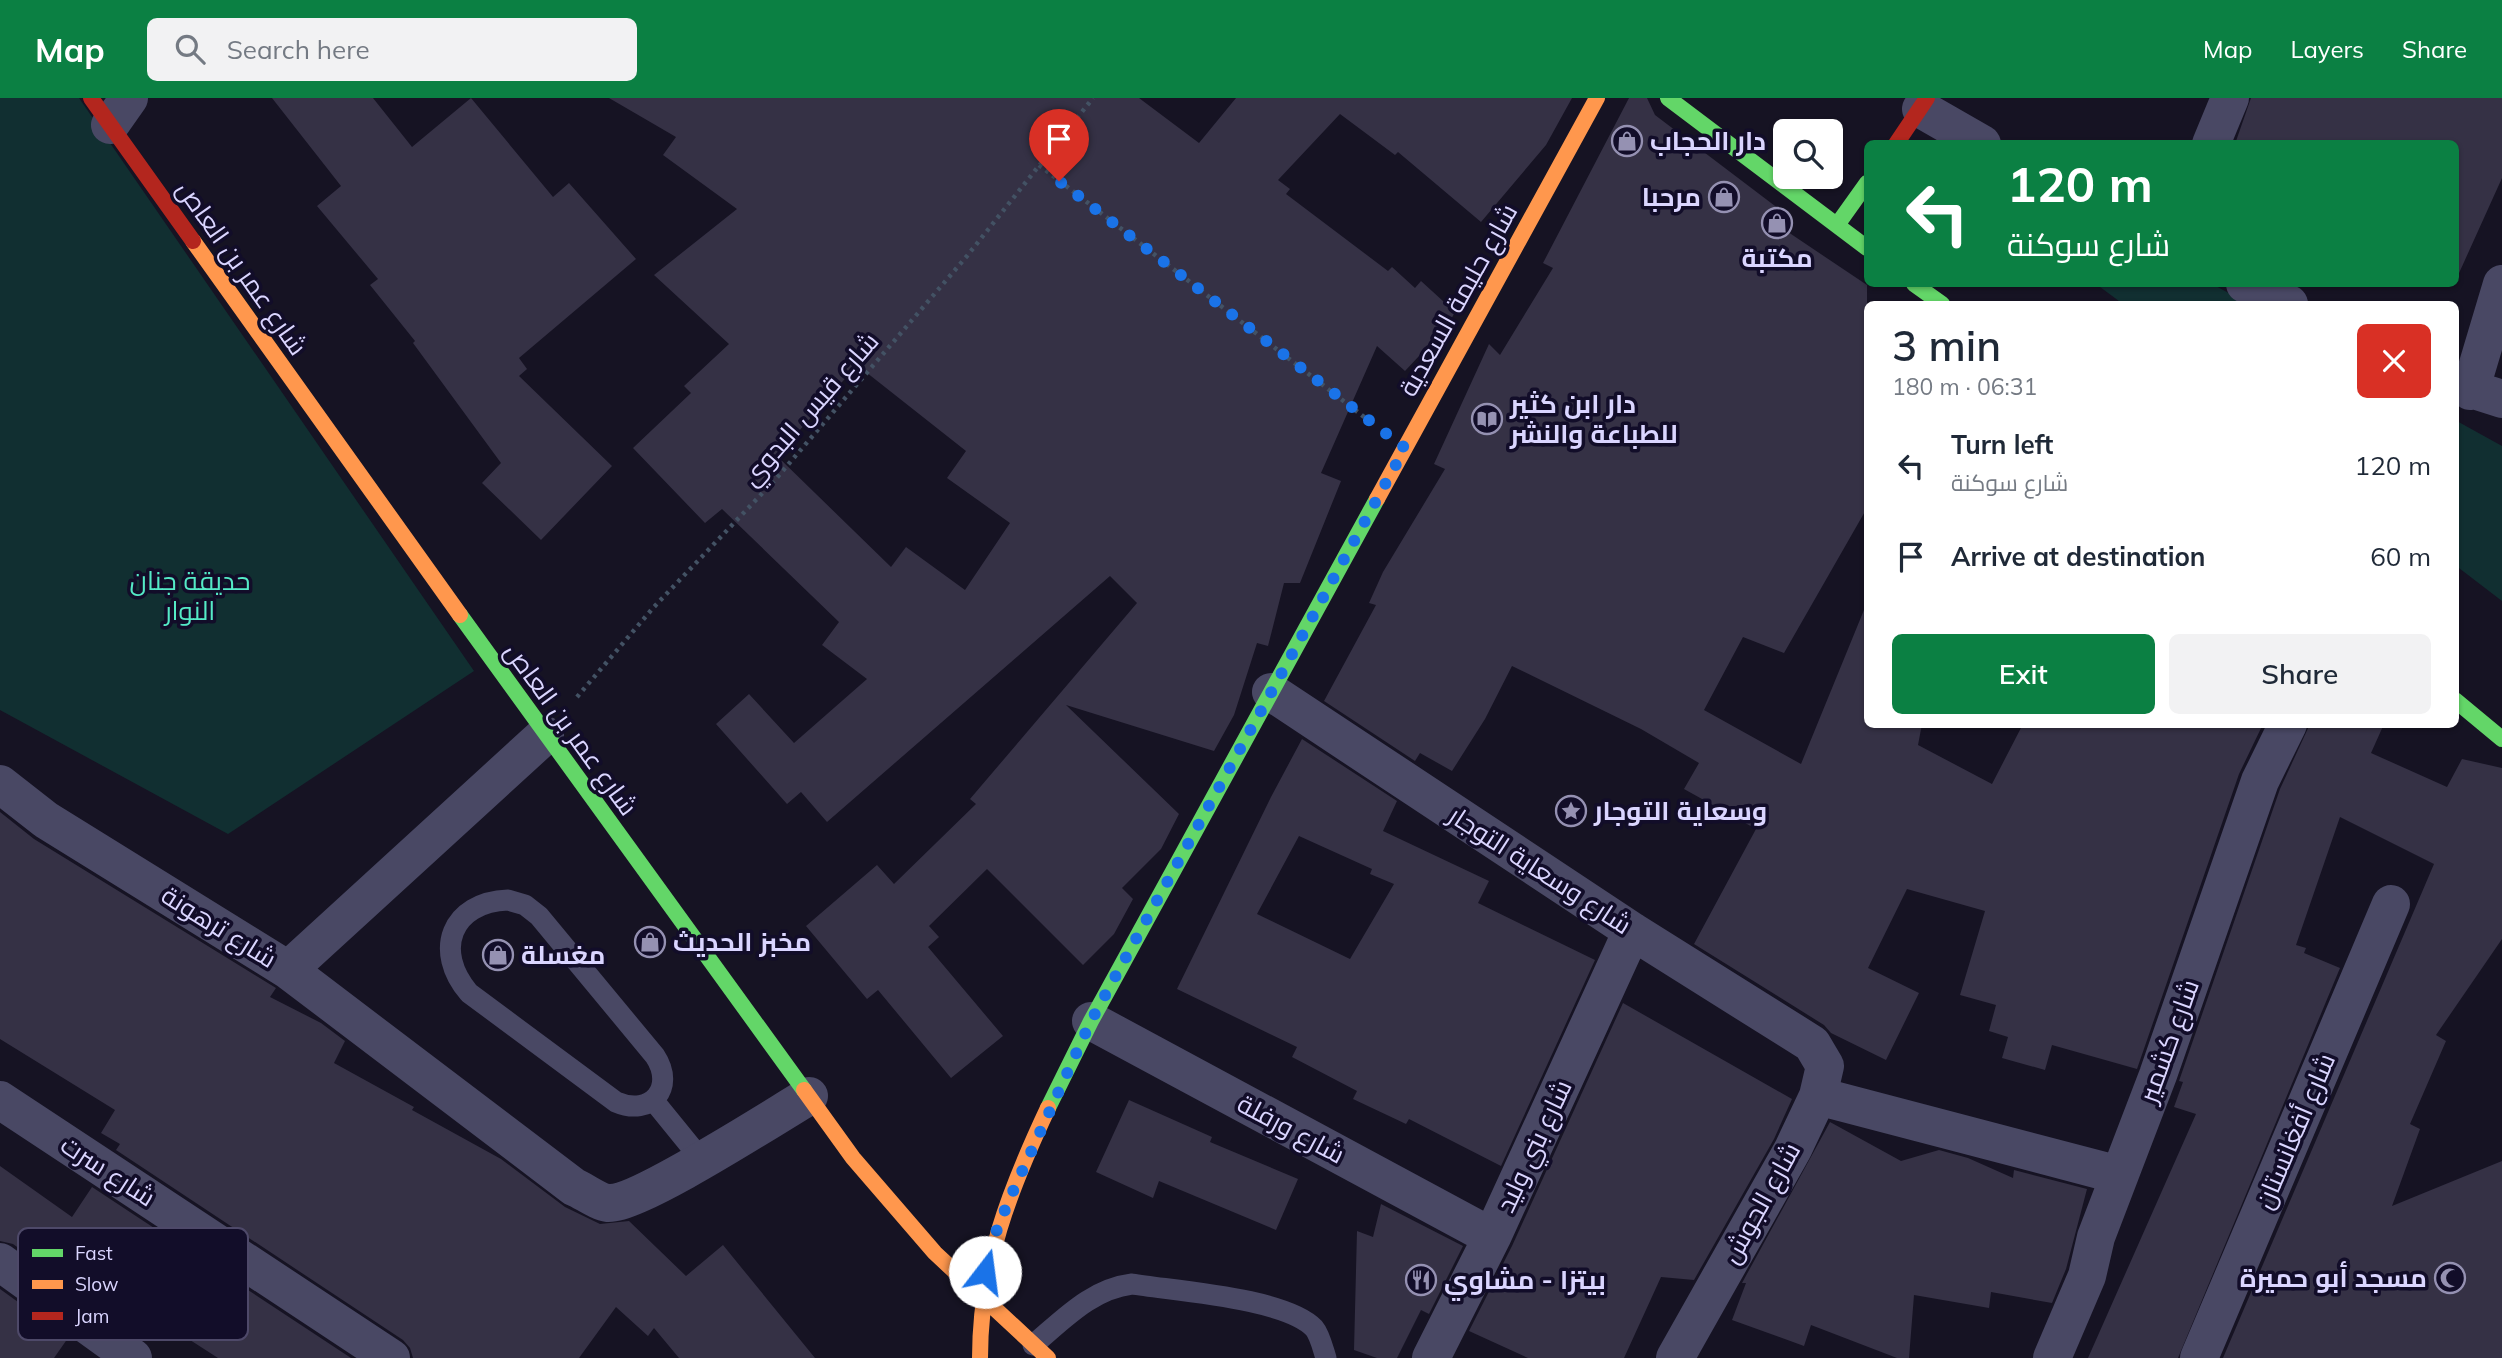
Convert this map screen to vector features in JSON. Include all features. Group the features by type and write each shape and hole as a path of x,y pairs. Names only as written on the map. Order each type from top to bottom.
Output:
{"street":[{"name":"شارع حليمة السعدية","path":"980,1358 979,1297 990,1247 1091,1021 1597,98"},
{"path":"1668,98 1864,246"},
{"path":"2213,140 2230,98"},
{"path":"1899,140 1924,104 1976,140"},
{"name":"شارع عمر بن العاص","path":"110,107 545,735 808,1096 893,1207 979,1297 1040,1352"},
{"path":"1837,225 1864,187"},
{"path":"2476,391 2502,284"},
{"path":"1918,287 1938,301"},
{"path":"2252,287 2283,301"},
{"name":"شارع وسعاية التوجار","path":"1271,692 1632,931 1812,1044"},
{"path":"2459,703 2502,739"},
{"name":"شارع كشمير","path":"2052,1358 2087,1276 2096,1237 2158,1075 2260,781 2286,728"},
{"name":"شارع ترهونة","path":"0,784 46,820 288,970 545,735"},
{"name":"شارع أفغانستان","path":"2199,1358 2391,904"},
{"name":"شارع بني وليد","path":"1431,1358 1492,1237 1632,931"},
{"path":"288,970 574,1187 607,1203 625,1200 654,1187 808,1096"},
{"name":"شارع ورفلة","path":"1091,1021 1492,1237"},
{"name":"شارع الجوش","path":"1675,1358 1793,1149 1818,1096 1825,1066 1812,1044"},
{"path":"1818,1096 2119,1175"},
{"name":"شارع سرت","path":"0,1100 194,1228"},
{"path":"0,1262 18,1275"},
{"name":"شارع سرت","path":"248,1264 391,1358"},
{"path":"108,1340 133,1358"}],"lane":[{"path":"489,901 508,901 524,905 539,916 662,1066 664,1078 661,1091 653,1100 642,1107 629,1108 617,1102 469,993 456,979 450,960 450,940 458,921 473,908 489,901"},
{"path":"653,1100 701,1159"},
{"path":"1040,1352 1091,1296 1115,1286 1132,1284 1271,1306 1298,1315 1316,1330 1326,1358"}],"path":[{"name":"شارع قيس البدوي","path":"545,735 653,608 774,481 967,256 1093,98"},
{"path":"1039,165 1405,448"}],"green space":[{"name":"حديقة جنان النوار","path":"0,98 79,98 474,671 228,834 0,710"},
{"path":"2100,287 2218,287 2243,301 2119,301"},
{"path":"2459,422 2502,446 2502,601 2459,568"}],"building":[{"path":"272,98 373,98 412,147 471,98 553,197 569,183 636,259 519,358 527,369 519,376 612,466 541,540 482,483 501,463 413,343 415,341 370,285 378,279 317,206 341,186"},
{"path":"609,98 1139,98 1199,143 1236,98 1572,98 1546,145 1481,222 1398,152 1395,155 1340,114 1278,180 1290,189 1286,194 1388,271 1392,267 1415,288 1421,281 1455,312 1448,325 1405,371 1377,346 1321,473 1341,481 1300,583 1284,583 1268,646 1257,643 1234,715 1214,751 1066,705 1179,814 1161,849 1122,888 1133,899 1114,934 1083,965 987,869 929,926 939,937 928,947 1003,1036 951,1078 878,990 867,999 806,926 877,865 894,884 976,804 970,799 1137,603 1110,576 827,822 801,792 787,804 716,724 749,694 794,743 867,679 822,645 839,622 722,509 705,523 633,448 691,393 684,386 729,344 654,275 737,209 663,155 676,137","holes":["857,365 966,451 947,478 1010,523 965,590 906,547 891,567 777,456"]},
{"path":"1629,98 1647,98 1655,115 1779,209 1770,220 1867,287 1867,301 1864,301 1864,513 1784,653 1743,637 1704,710 1801,764 1864,610 1864,728 1921,728 1918,745 1992,784 2021,728 2261,728 2239,774 2137,1069 2052,1045 2045,1070 2002,1058 2008,1037 1989,1031 1996,1005 1960,995 1985,911 1907,889 1868,968 1919,993 1886,1060 1831,1033 1824,1025 1694,944 1756,829 1684,789 1699,763 1641,729 1512,666 1485,719 1452,771 1420,753 1415,761 1324,701 1376,605 1369,603 1383,572 1445,469 1434,464 1489,344 1500,355 1553,268 1543,263"},
{"path":"2251,98 2502,98 2502,178 2459,273 2459,140 2236,140"},
{"path":"2308,728 2382,728 2371,753 2447,787 2462,759 2502,768 2502,939 2436,1035 2446,1041 2410,1124 2420,1129 2392,1206 2502,1161 2502,1358 2223,1358 2434,864 2340,817 2296,945 2306,948 2304,953 2340,968 2178,1358 2088,1358 2196,1114 2174,1107 2183,1082 2179,1081 2280,789"},
{"path":"1302,739 1397,801 1383,831 1489,881 1478,903 1595,960 1501,1166 1409,1119 1406,1124 1353,1099 1357,1091 1292,1057 1297,1047 1177,989","holes":["1299,836 1372,869 1370,874 1394,884 1350,959 1257,914"]},
{"path":"0,812 34,839 276,988 270,997 321,1023 345,1041 334,1063 501,1159 565,1207 600,1224 629,1221 686,1276 723,1245 815,1358 679,1358 654,1328 648,1336 616,1307 579,1358 413,1358 410,1348 403,1340 248,1237 248,1228 234,1228 116,1150 120,1144 101,1133 115,1110 0,1039"},
{"path":"1623,1003 1792,1099 1774,1139 1694,1280 1661,1277 1624,1358 1528,1358 1469,1331 1512,1246"},
{"path":"1129,1100 1212,1137 1210,1142 1298,1179 1276,1230 1159,1181 1153,1198 1096,1172"},
{"path":"1830,1122 1901,1161 1939,1150 1968,1158 2013,1178 2014,1170 2087,1189 2066,1269 2052,1303 1991,1292 1989,1308 1914,1295 1909,1358 1897,1358 1811,1325 1804,1346 1732,1320 1746,1283 1742,1283"},
{"path":"0,1166 72,1217 92,1187 154,1228 18,1228 18,1248 0,1241"},
{"path":"1381,1204 1463,1246 1429,1314 1421,1310 1397,1358 1377,1358 1354,1350 1357,1231 1373,1237"},
{"path":"0,1289 18,1302 18,1340 67,1340 54,1358 0,1358"},
{"path":"248,1290 351,1358 218,1358 190,1340 248,1340"}],"traffic: fast":[{"path":"1668,98 1864,246"},
{"path":"1837,225 1864,187"},
{"path":"1918,287 1938,301"},
{"path":"1048,1108 1091,1021 1377,499"},
{"path":"460,615 804,1090"},
{"path":"2459,703 2502,739"}],"traffic: slow":[{"path":"1377,499 1597,98"},
{"path":"193,241 460,615"},
{"path":"804,1090 853,1158 935,1253 1048,1358"},
{"path":"980,1358 985,1291 999,1229 1021,1169 1048,1108"}],"traffic: jam":[{"path":"91,98 193,241"},
{"path":"1899,140 1927,98"}],"place":[{"name":"دار الحجاب","path":"1627,141"},
{"name":"مرحبا","path":"1724,197"},
{"name":"مكتبة","path":"1777,223"},
{"name":"دار ابن كثير للطباعة والنشر","path":"1487,419"},
{"name":"وسعاية التوجار","path":"1571,811"},
{"name":"مخبز الحديث","path":"650,942"},
{"name":"مغسلة","path":"498,955"},
{"name":"مسجد أبو حميرة","path":"2450,1278"},
{"name":"بيتزا - مشاوي","path":"1421,1280"}],"route":[{"path":"985,1272 990,1247 1009,1200 1050,1105 1091,1021 1405,448 1059,181"}]}
